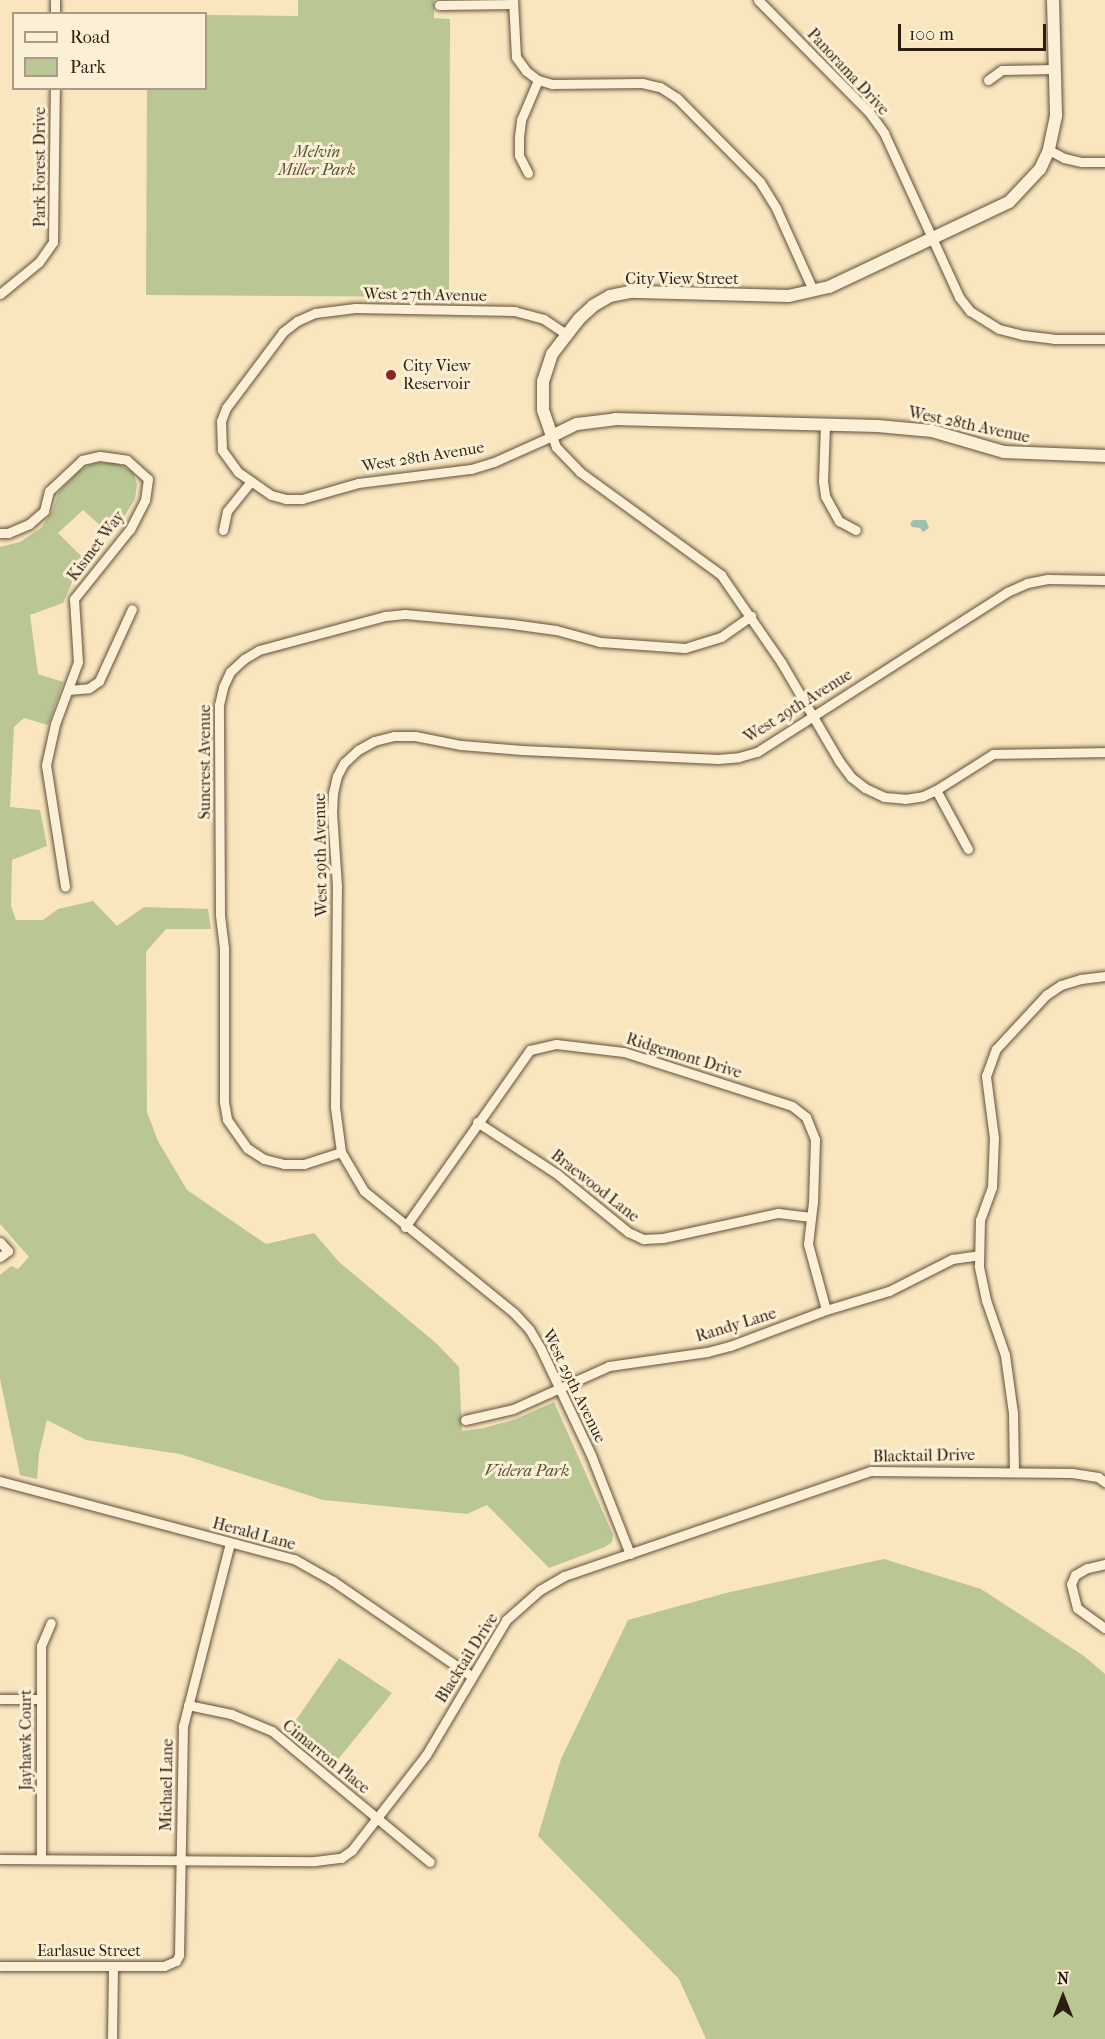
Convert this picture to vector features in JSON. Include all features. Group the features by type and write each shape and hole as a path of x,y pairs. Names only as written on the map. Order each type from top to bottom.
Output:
{"street":[{"name":"Panorama Drive","path":"758,0 869,112 884,133 932,239"},
{"name":"City View Street","path":"1053,0 1056,116 1049,150 1040,169 1009,201 830,287 788,296 630,292 610,296 593,306 566,334 552,354 543,381 543,410 556,447 579,472 721,574 781,662 839,761 851,777 865,788 884,797 905,799 923,796 936,790 993,754 1105,752"},
{"path":"439,5 513,2 516,57 526,71 538,80 552,84 642,83 660,87 677,98 760,182 776,208 813,290"},
{"path":"988,80 1002,70 1055,69"},
{"path":"528,173 519,155 519,137 521,120 538,80"},
{"name":"Park Forest Drive","path":"0,294 39,262 53,242 55,90"},
{"path":"1049,150 1073,160 1105,162"},
{"path":"932,239 959,297 970,311 984,322 999,329 1054,339 1105,339"},
{"name":"West 27th Avenue","path":"250,483 238,472 222,450 221,421 226,408 283,332 297,321 315,314 355,308 522,312 544,319 566,334"},
{"name":"West 28th Avenue","path":"250,483 271,495 286,499 303,499 358,483 471,469 494,462 578,424 615,419 825,424 920,429 1004,452 1027,455 1105,456"},
{"path":"825,424 825,496 839,521 856,530"},
{"name":"Kismet Way","path":"0,533 8,533 29,524 44,511 49,490 82,460 100,456 127,460 148,479 145,500 130,530 74,599 78,662 55,724 45,765 65,887"},
{"path":"223,530 227,511 250,483"},
{"name":"West 29th Avenue","path":"630,1554 607,1491 560,1388 541,1349 521,1320 364,1191 341,1152 335,1107 337,878 333,793 344,763 358,750 374,741 394,736 415,736 490,748 718,759 739,757 757,752 1007,592 1027,583 1048,579 1105,580"},
{"path":"68,690 89,688 99,681 132,609"},
{"name":"Suncrest Avenue","path":"341,1152 304,1164 284,1164 264,1160 247,1148 227,1119 224,1102 224,948 220,914 219,705 223,687 230,672 244,659 259,650 385,616 405,614 512,624 556,630 600,642 685,648 721,637 751,616"},
{"path":"936,790 968,849"},
{"path":"1014,1471 1013,1413 1005,1355 986,1300 979,1255 980,1220 992,1187 994,1138 986,1076 990,1060 1004,1040 1046,995 1061,985 1081,979 1105,976"},
{"name":"Ridgemont Drive","path":"405,1227 525,1054 536,1048 556,1044 633,1054 792,1106 810,1122 815,1139 808,1244 826,1310"},
{"name":"Braewood Lane","path":"477,1122 557,1173 628,1232 643,1239 663,1238 778,1213 811,1217"},
{"path":"0,1242 8,1251 0,1257"},
{"name":"Randy Lane","path":"465,1420 506,1412 609,1366 718,1349 826,1310 900,1287 952,1259 979,1255"},
{"name":"Blacktail Drive","path":"0,1859 330,1861 352,1850 426,1755 471,1676 507,1620 540,1590 564,1576 871,1470 1072,1473 1098,1477 1105,1482"},
{"name":"Herald Lane","path":"0,1481 308,1566 471,1676"},
{"name":"Michael Lane","path":"176,1961 181,1946 181,1743 188,1705 230,1543"},
{"path":"1105,1564 1088,1568 1075,1575 1071,1584 1077,1608 1105,1628"},
{"name":"Jayhawk Court","path":"41,1859 41,1646 51,1623"},
{"path":"0,1699 41,1699"},
{"name":"Cimarron Place","path":"188,1705 231,1714 272,1731 430,1862"},
{"name":"Earlasue Street","path":"0,1966 164,1966 176,1961"},
{"path":"112,2039 113,1966"}],"green space":[{"name":"Melvin Miller Park","path":"298,0 434,0 434,18 450,19 449,297 146,295 147,90 207,90 207,15 298,16"},
{"name":"Videra Park","path":"94,463 116,463 133,472 137,484 135,499 112,536 83,510 58,533 87,562 74,578 63,603 30,615 38,674 63,682 48,725 24,718 14,727 10,807 40,810 47,846 12,860 11,906 16,920 43,920 58,909 93,901 117,926 144,907 208,909 211,929 166,929 146,952 147,1112 158,1141 187,1190 266,1244 314,1233 339,1262 436,1343 459,1367 462,1431 484,1428 516,1419 554,1402 613,1535 612,1542 605,1547 549,1568 487,1505 467,1514 323,1500 180,1454 86,1440 47,1420 39,1454 37,1479 20,1475 0,1379 0,1275 11,1266 18,1269 29,1257 0,1224 0,547 20,542 41,528 53,510 58,493 79,471"},
{"path":"884,1559 981,1589 1084,1656 1105,1674 1105,2039 706,2039 679,1979 538,1836 561,1759 628,1620 726,1593"},
{"path":"339,1658 392,1693 331,1768 287,1733"}],"shaded area":[{"path":"913,520 926,520 929,528 923,532 920,528 912,527 910,524"}],"place":[{"name":"City View Reservoir","path":"391,375"}]}
